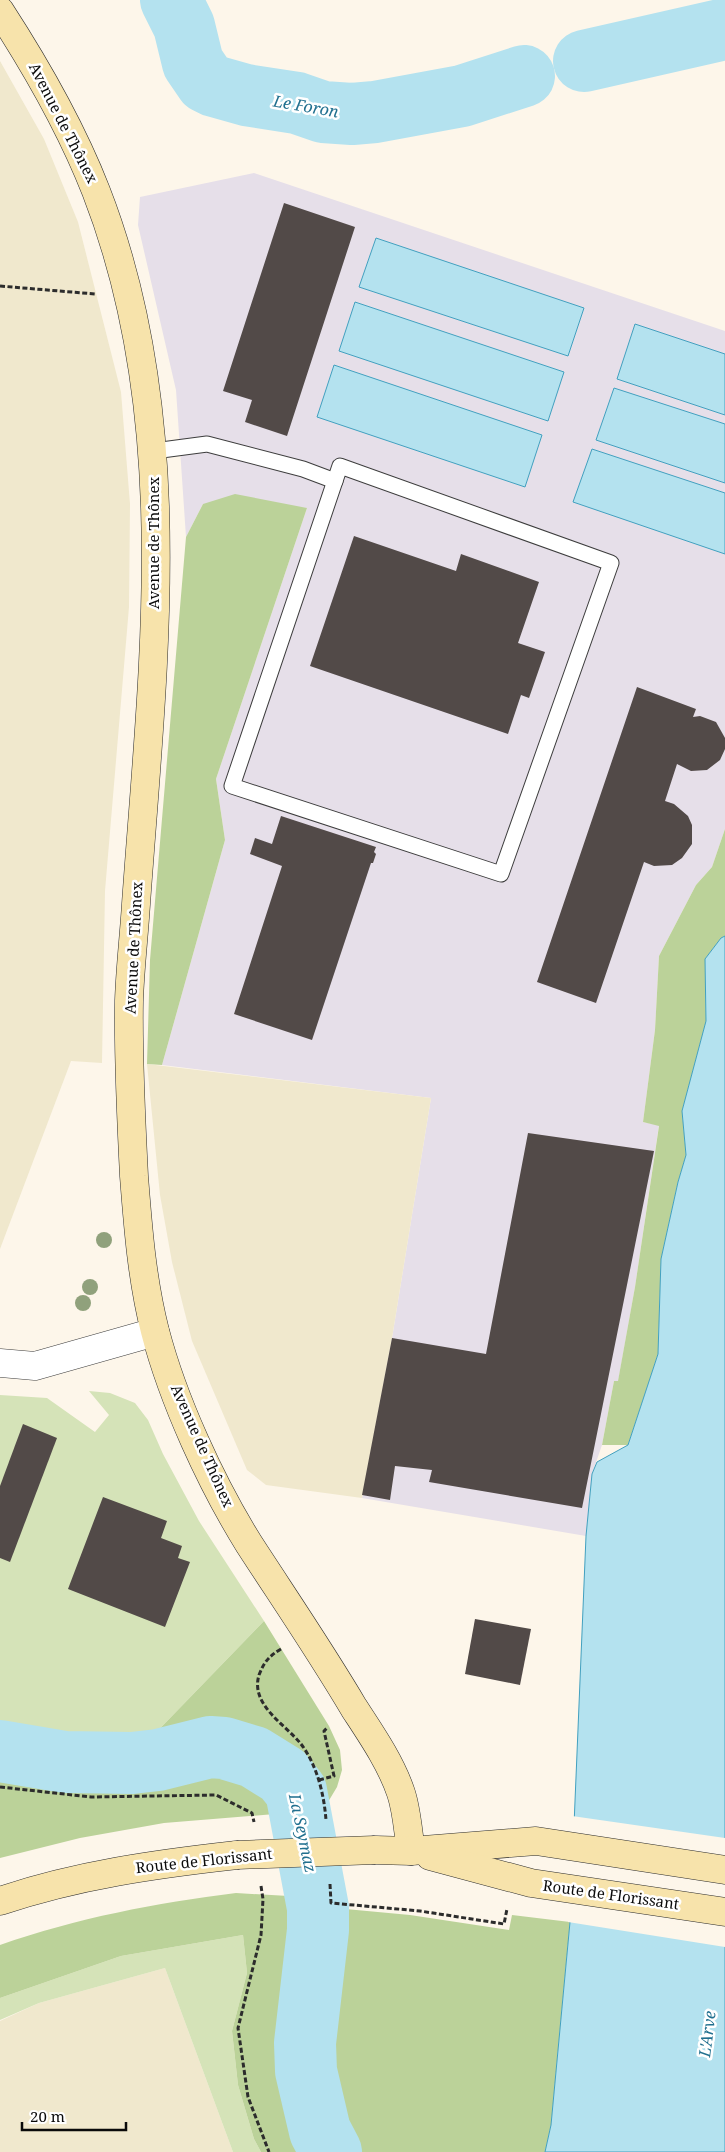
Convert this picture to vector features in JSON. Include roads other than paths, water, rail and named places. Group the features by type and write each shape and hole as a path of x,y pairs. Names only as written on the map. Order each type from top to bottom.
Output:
{"main road":[{"name":"Avenue de Thônex","path":"0,11 55,101 97,192 128,297 142,360 154,451 156,558 152,686 129,998 129,1087 138,1225 155,1332 182,1409 210,1470 246,1538 326,1661 367,1728 394,1778 401,1795 411,1851"},
{"name":"Route de Florissant","path":"0,1901 55,1884 120,1870 237,1855 375,1850 411,1851 536,1841 725,1870"},
{"name":"Route de Florissant","path":"411,1851 531,1883 724,1912"}],"street":[{"path":"0,1363 35,1366 155,1332"}],"lane":[{"path":"154,451 207,444 303,469 335,481"},
{"path":"340,466 611,563 501,874 232,786 335,481 340,466"}],"water":[{"path":"376,238 584,308 568,356 359,287"},
{"path":"355,302 564,372 548,421 339,351"},
{"path":"635,324 725,354 725,415 617,379"},
{"path":"334,365 542,435 525,487 317,417"},
{"path":"614,388 725,424 725,483 596,440"},
{"path":"592,449 725,493 725,554 573,502"},
{"name":"L'Arve","path":"725,936 725,2152 545,2152 551,2125 570,1922 586,1536 592,1474 597,1462 628,1445 658,1354 661,1259 686,1155 682,1111 706,1021 705,959 721,938"}],"waterway":[{"name":"Le Foron","path":"171,0 184,26 193,63 206,82 246,95 297,103 323,112 352,114 375,112 462,96 524,76"},
{"name":"Le Foron","path":"584,61 725,29"},
{"name":"La Seymaz","path":"0,1751 65,1762 132,1763 158,1760 210,1747 224,1748 254,1757 283,1775 296,1791 318,1908 318,1930 305,2043 306,2071 320,2131 331,2152"}]}
